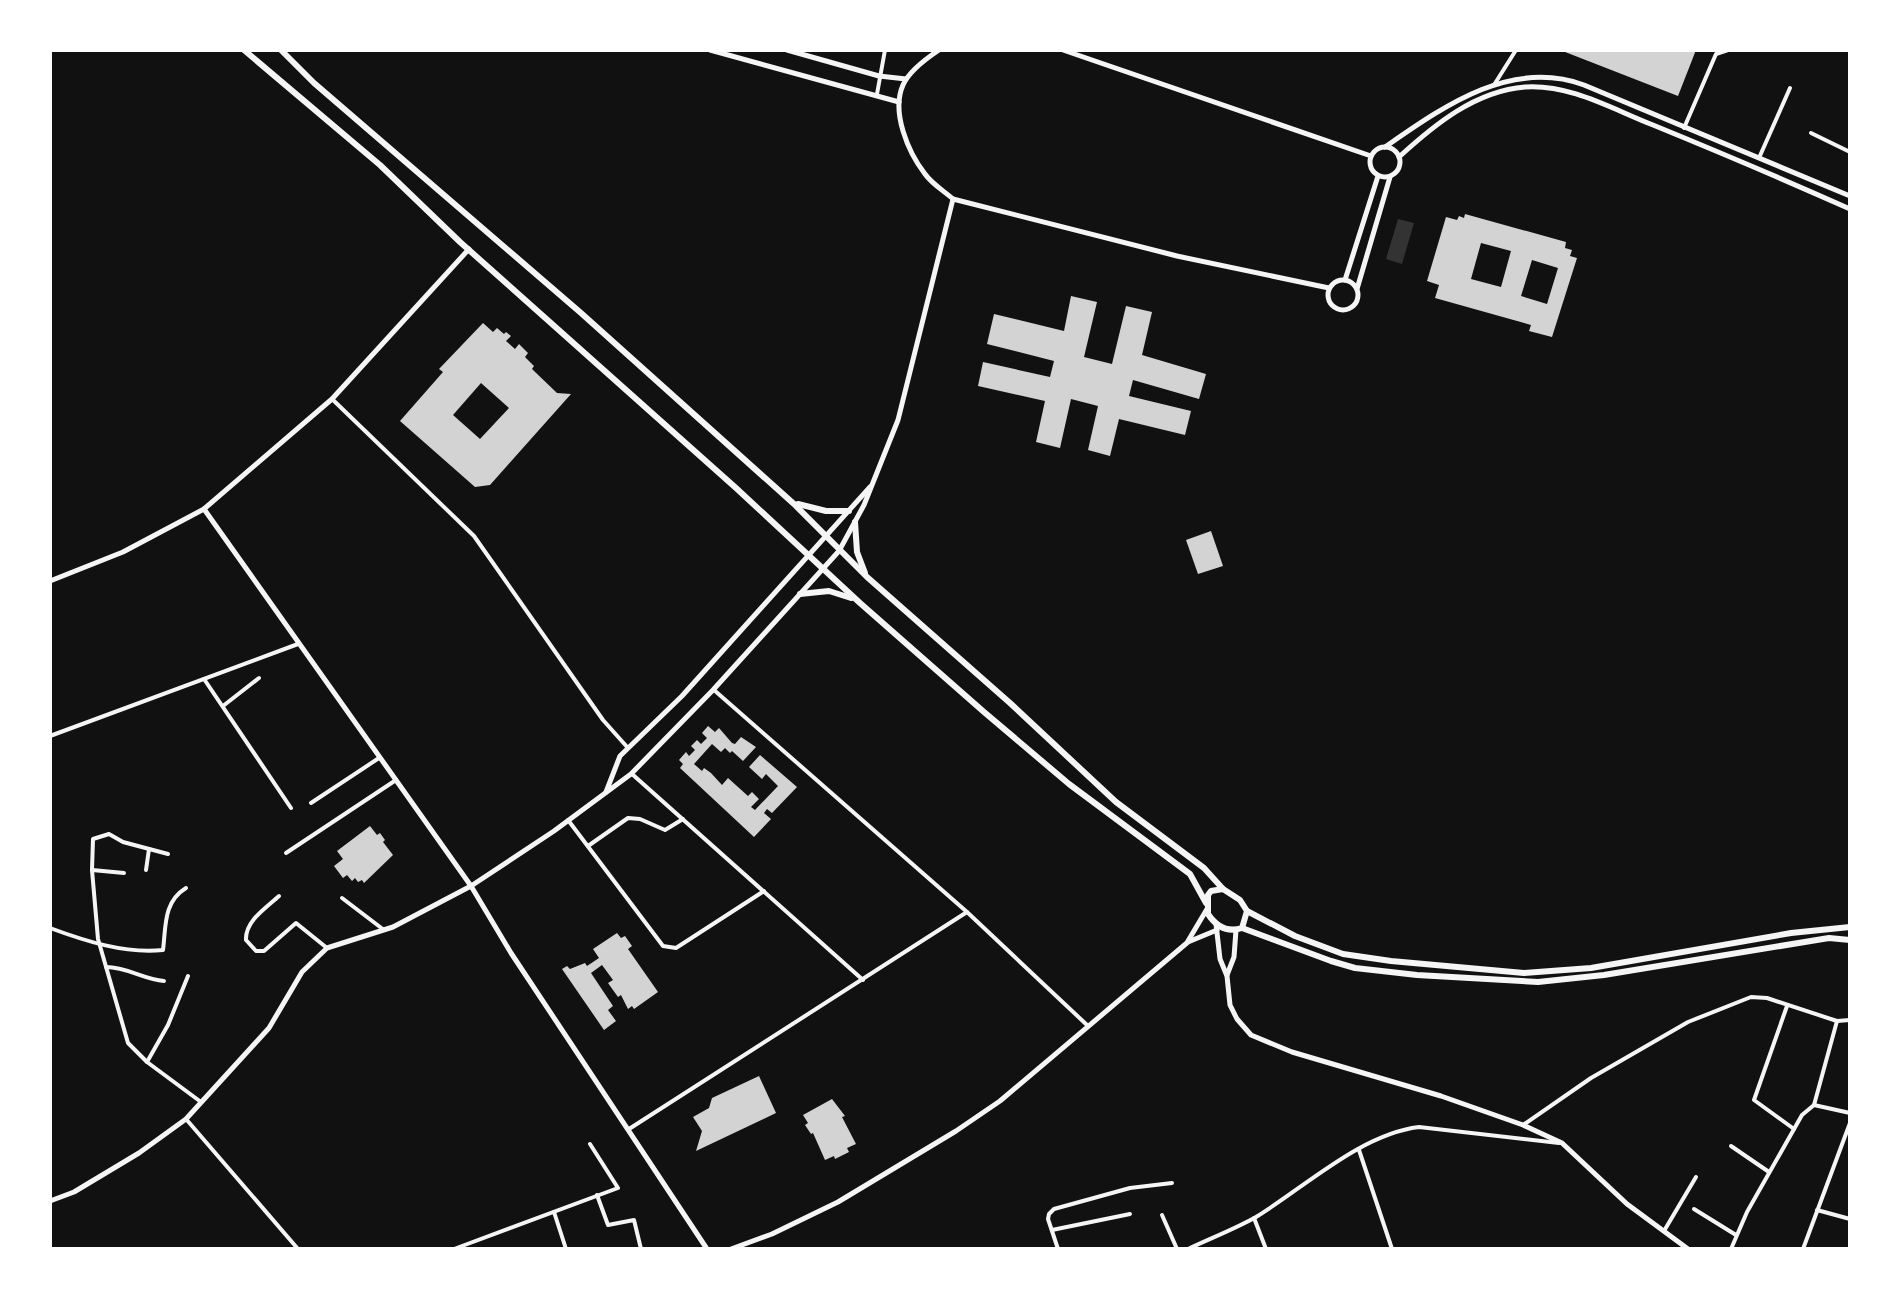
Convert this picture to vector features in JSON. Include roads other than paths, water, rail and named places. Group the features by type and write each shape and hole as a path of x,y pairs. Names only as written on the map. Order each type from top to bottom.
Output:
{"main road":[{"path":"244,50 380,165 855,599 1030,752 1190,874 1218,927 1239,929 1355,968 1538,982 1604,975 1829,938 1850,940"},
{"path":"281,50 292,63 569,303 794,504 867,577 1116,802 1204,868 1223,889 1240,900 1247,911 1302,939 1355,957 1524,973 1591,968 1791,933 1850,927"},
{"path":"292,50 292,63"},
{"path":"794,504 826,511 849,511"},
{"path":"855,522 857,552 867,577"},
{"path":"800,594 829,591 855,599"},
{"path":"1207,906 1211,891 1223,889"},
{"path":"1239,929 1247,911"}],"street":[{"path":"710,50 899,102"},
{"path":"787,50 879,76 906,79"},
{"path":"877,94 885,50"},
{"path":"939,50 906,79 899,102 910,150 926,177 953,199 1177,256 1329,288"},
{"path":"1063,50 1371,156"},
{"path":"1494,85 1516,50"},
{"path":"1684,128 1716,54 1728,50"},
{"path":"1390,177 1378,176 1370,168 1374,151 1385,147 1444,107 1494,85 1523,78 1565,79 1850,196"},
{"path":"1399,157 1424,134 1460,109 1508,90 1552,87 1583,97 1850,209"},
{"path":"1759,158 1790,88"},
{"path":"1811,133 1850,152"},
{"path":"1357,289 1353,283 1336,281 1329,288 1330,304 1344,310 1357,301 1357,289 1390,177 1399,169 1399,157 1385,147"},
{"path":"1345,280 1378,176"},
{"path":"1836,203 1841,192"},
{"path":"50,1201 74,1192 139,1153 186,1119 269,1028 302,972 327,948 384,930 471,886 631,774 823,570 839,551 855,522 898,420 953,199"},
{"path":"50,581 123,552 204,509 332,399 469,249"},
{"path":"332,399 474,536 603,720 628,748"},
{"path":"605,793 616,762 628,748 682,696 873,483"},
{"path":"204,509 471,886 511,953 707,1249"},
{"path":"50,736 298,644"},
{"path":"223,706 259,678"},
{"path":"204,679 291,808"},
{"path":"713,690 967,912 1087,1025"},
{"path":"311,803 379,758"},
{"path":"631,774 863,980"},
{"path":"286,853 396,780"},
{"path":"588,846 628,818 640,819 665,830 683,819"},
{"path":"568,820 663,946 669,949 676,948 764,891"},
{"path":"168,854 123,842 109,834 93,839 92,870 100,944 128,1043 147,1062 201,1102"},
{"path":"146,870 149,849"},
{"path":"92,870 124,873"},
{"path":"50,928 100,944 163,950 164,921 175,896 186,888"},
{"path":"279,896 246,931 246,940 256,951 264,951 296,923 327,948"},
{"path":"342,898 384,930"},
{"path":"1188,942 1207,906"},
{"path":"629,1129 967,912"},
{"path":"731,1249 772,1234 885,1176 1000,1101 1188,942 1218,927 1220,959 1227,976 1230,1005 1251,1035 1292,1052 1441,1096 1523,1125 1562,1143 1627,1204 1688,1249"},
{"path":"1227,976 1239,929"},
{"path":"106,967 119,967 149,979 164,981"},
{"path":"147,1062 168,1025 188,976"},
{"path":"1523,1125 1591,1078 1688,1022 1751,997 1767,998 1837,1021 1850,1020"},
{"path":"1787,1006 1754,1100 1794,1129"},
{"path":"1731,1249 1769,1172 1802,1115 1814,1105 1837,1021"},
{"path":"1814,1105 1850,1113"},
{"path":"186,1119 298,1249"},
{"path":"1803,1249 1850,1123"},
{"path":"1188,1249 1254,1218 1359,1150 1398,1130 1419,1127 1562,1143"},
{"path":"454,1249 618,1188 590,1144"},
{"path":"1731,1146 1769,1172"},
{"path":"1359,1150 1392,1249"},
{"path":"1664,1231 1696,1177"},
{"path":"1058,1249 1049,1214 1054,1209 1116,1191 1148,1184 1172,1183"},
{"path":"597,1195 608,1225 634,1220 641,1249"},
{"path":"1694,1209 1737,1235"},
{"path":"1817,1210 1850,1219"},
{"path":"554,1212 566,1249"},
{"path":"1052,1230 1130,1214"},
{"path":"1162,1215 1177,1249"},
{"path":"1254,1218 1266,1249"}]}
